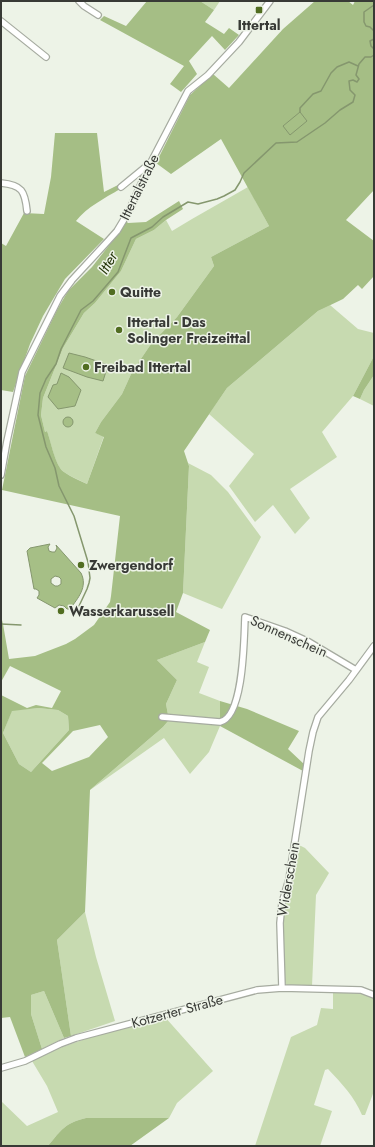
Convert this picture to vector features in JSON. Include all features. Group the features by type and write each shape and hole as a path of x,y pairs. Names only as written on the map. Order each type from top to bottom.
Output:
{"street":[{"path":"79,1 98,15"},
{"name":"Ittertalstraße","path":"1,475 22,372 60,296 72,280 117,230 129,211 150,164 188,91 208,75 239,42 270,1"},
{"path":"1,21 46,57"},
{"path":"121,187 150,164"},
{"path":"1,184 18,187 24,194 27,211"},
{"name":"Sonnenschein","path":"162,717 220,722 227,719 235,705 240,682 245,617 309,642 356,670"},
{"path":"356,670 374,646"},
{"name":"Widerschein","path":"282,988 280,923 282,903 289,879 313,732 318,717 356,670"},
{"name":"Kotzerter Straße","path":"1,1068 25,1061 76,1038 257,990 282,988 361,990 374,995"}],"shaded area":[{"path":"147,1 200,1 214,10 205,22 224,34 229,28 239,35 225,50 212,36 189,61 197,74 181,92 170,84 184,66 100,20 104,16 126,26"},
{"path":"200,1 220,1 214,10"},
{"path":"315,1 348,1 353,5 355,1 374,1 374,190 346,220 374,241 374,276 362,289 358,285 343,299 318,311 227,388 184,451 189,466 183,593 176,612 210,630 205,642 157,660 177,680 166,704 169,720 163,727 90,790 85,912 57,940 71,1036 64,1038 44,991 31,995 31,1014 42,1049 25,1057 10,1017 1,1018 1,695 27,708 36,705 52,708 61,691 10,666 1,682 1,616 9,659 35,656 66,644 94,625 110,602 120,516 2,490 25,376 57,310 68,291 92,267 126,221 128,223 146,222 179,201 183,209 154,230 136,239 121,271 95,303 84,313 63,348 43,398 41,415 45,432 47,431 58,464 64,472 87,484 104,437 95,433 101,422 122,394 132,372 151,344 177,317 214,266 211,257 269,226 221,139 171,174 156,163 190,95 213,74 229,88 283,29","holes":["38,708 58,710 68,716 69,730 31,772 19,764 3,733 12,711","100,725 108,737 89,757 52,771 42,763 73,731"]},
{"path":"300,112 307,121 290,135 283,126"},
{"path":"55,133 97,133 104,192 118,185 120,189 91,207 76,221 104,239 65,279 43,316 30,344 13,392 1,390 1,243 6,246 24,213 44,214 51,177"},
{"name":"Ittertal - Das Solinger Freizeittal","path":"248,187 269,226 211,257 214,266 177,317 151,344 132,372 122,394 101,422 95,433 104,436 87,484 67,474 58,465 47,431 45,432 41,415 43,398 63,348 84,313 95,303 121,271 136,239 154,230 166,220 172,231"},
{"path":"330,305 358,329 374,333 374,356 353,396 322,432 337,457 290,489 310,518 295,534 273,505 255,522 229,486 254,454 209,414 227,388 318,311"},
{"name":"Freibad Ittertal","path":"69,353 108,365 103,381 63,368"},
{"path":"374,356 374,375 360,399 353,396"},
{"path":"61,373 69,377 81,390 75,406 58,409 48,397 53,385 57,384"},
{"path":"374,375 374,406 360,399"},
{"path":"66,417 70,417 72,418 72,426 66,427 63,424 63,420"},
{"path":"188,463 211,475 228,492 261,537 222,609 183,593"},
{"path":"50,544 48,547 49,551 55,552 57,548 56,545 81,573 83,578 83,588 70,609 59,605 55,608 37,598 39,591 34,589 27,551 30,548","holes":["55,576 61,579 61,584 55,586 51,583 51,579"]},
{"path":"205,642 197,662 209,667 199,693 220,701 220,726 209,752 190,774 164,738 90,790 163,727 169,720 166,704 177,680 157,660"},
{"path":"220,701 247,709 299,731 288,749 305,765 303,771 220,726"},
{"path":"38,708 58,710 68,716 69,730 31,772 19,764 3,733 12,710"},
{"path":"297,844 305,848 329,873 316,895 312,986 287,986 284,980 283,919 286,898 293,877 292,873"},
{"path":"85,912 96,957 115,1021 71,1036 57,940"},
{"path":"44,991 64,1038 42,1049 31,1014 31,995"},
{"path":"333,992 359,993 374,997 374,1091 365,1115 362,1115 359,1108 343,1085 328,1069 325,1070 314,1105 332,1111 320,1146 255,1146 291,1037 317,1025 321,1008 333,1009"},
{"path":"164,1016 213,1071 177,1103 169,1118 86,1118 68,1125 48,1146 1,1146 1,1101 27,1126 58,1112 47,1086 32,1061 57,1049 85,1039"},
{"path":"86,1118 169,1118 130,1146 48,1146 68,1125"}],"waterway":[{"name":"Itter","path":"374,5 364,12 364,22 366,26 370,27 374,31"},
{"name":"Itter","path":"374,39 370,41 371,46 374,49"},
{"name":"Itter","path":"79,606 89,583 90,578 88,562 74,516 59,486 55,468 46,447 38,415 40,393 46,379 56,364 61,349 81,310 93,301 118,272 131,238 152,227 163,217 188,202 198,204 217,199 235,190 244,173 276,143 297,142 353,102 355,95 350,90 349,81 353,80 357,82 359,79 356,75 359,64 365,57 371,57 374,55"},
{"path":"300,112 300,108 313,94 321,91 331,73 337,67 349,62 358,66"},
{"name":"Itter","path":"1,624 21,625"}],"place":[{"name":"Ittertal","path":"259,10"},
{"name":"Quitte","path":"112,292"},
{"name":"Ittertal - Das Solinger Freizeittal","path":"119,330"},
{"name":"Freibad Ittertal","path":"86,367"},
{"name":"Zwergendorf","path":"81,565"},
{"name":"Wasserkarussell","path":"61,611"}]}
